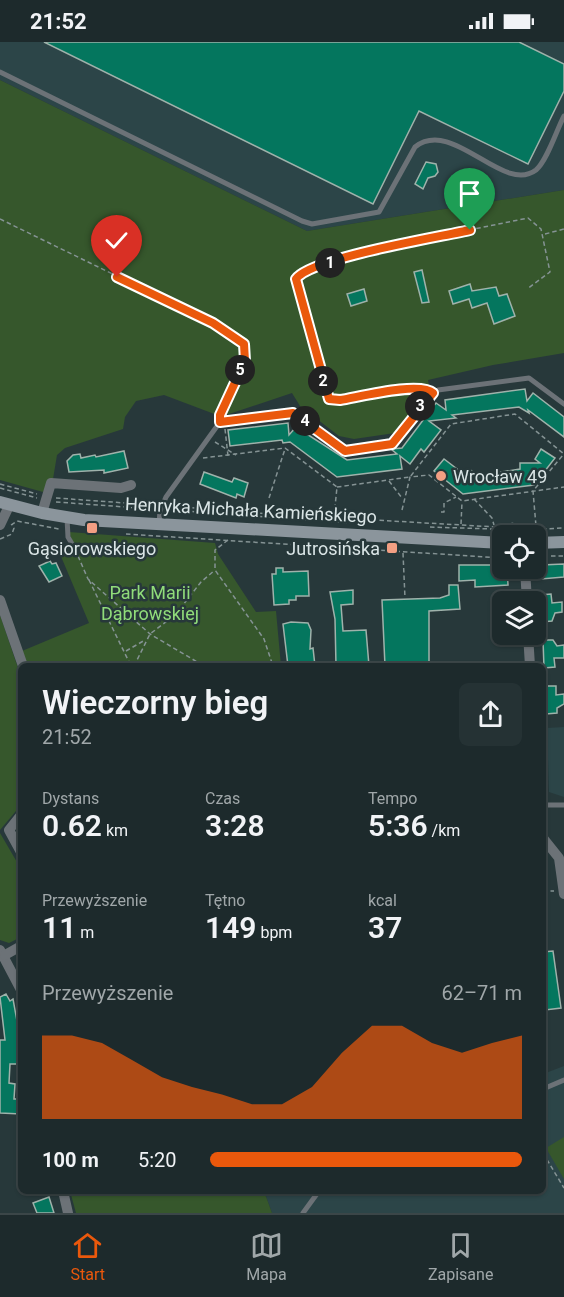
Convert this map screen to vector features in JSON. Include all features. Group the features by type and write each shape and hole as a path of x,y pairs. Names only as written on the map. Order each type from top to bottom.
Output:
{"street":[{"path":"42,513 51,483 121,488 131,484"},
{"name":"Henryka Michała Kamieńskiego","path":"4,504 42,513 66,524 334,532 492,542"},
{"path":"4,504 8,524"},
{"path":"546,535 564,542"},
{"path":"0,600 21,663"},
{"path":"529,645 530,663"},
{"path":"18,819 9,830 18,846"},
{"path":"546,841 562,858 564,894"},
{"path":"18,947 2,952 18,984"},
{"path":"64,1194 68,1213"}],"lane":[{"path":"0,72 312,224 379,212 416,147 425,140 441,139 516,175 530,173 540,166 564,116"},
{"path":"158,525 160,511 166,497 222,423 293,413 345,451 392,444 433,393 441,389 529,378 564,404"},
{"path":"66,524 75,549"},
{"path":"546,806 564,805"},
{"path":"546,1088 564,1080"},
{"path":"303,1213 317,1194"}],"path":[{"path":"0,219 213,323 240,339 246,352 245,361 220,415 228,456"},
{"path":"433,393 429,389 415,388 340,400 329,399 295,282 298,276 305,270 369,251 524,219 537,223 543,234 550,272 528,289"},
{"path":"543,234 564,229"},
{"path":"402,510 410,477 451,424 515,414 564,454 533,491 536,525"},
{"path":"212,440 236,455"},
{"path":"268,498 285,448"},
{"path":"199,459 285,448 338,487 429,476 462,501"},
{"path":"388,480 403,499"},
{"path":"0,484 42,496"},
{"path":"334,517 338,487"},
{"path":"462,501 564,487"},
{"path":"0,488 41,499"},
{"path":"441,512 444,512 444,503 457,497"},
{"path":"474,498 492,518 495,525"},
{"path":"156,509 48,499 110,506 158,505"},
{"path":"460,525 462,501"},
{"path":"165,506 492,527"},
{"path":"164,509 358,524"},
{"path":"0,539 13,532 8,524 17,521 66,524"},
{"path":"433,527 492,529 511,523 545,532 564,532"},
{"path":"546,532 564,528"},
{"path":"127,534 492,557"},
{"path":"228,540 215,550 215,570 264,639 272,663"},
{"path":"75,549 131,663"},
{"path":"403,552 405,598"},
{"path":"546,556 564,555"},
{"path":"134,663 150,633 174,615 201,582 215,570"},
{"path":"88,579 150,633 199,663"},
{"path":"125,652 147,638"},
{"path":"546,1158 564,1188"}],"shaded area":[{"path":"0,42 564,42 564,190 307,231 0,80"},
{"path":"564,727 564,797 549,792 547,728"},
{"path":"564,1066 564,1213 272,1213 265,1194 546,1194 546,1073"}],"green space":[{"path":"0,80 307,231 564,190 564,353 493,365 428,380 430,391 395,433 354,439 339,436 300,406 292,393 223,416 249,356 241,358 217,415 164,395 136,401 125,417 123,429 65,448 57,455 53,479 43,492 0,480"},
{"name":"Park Marii Dąbrowskiej","path":"69,532 215,543 218,554 256,612 276,611 281,663 26,663 22,651 89,623 60,554 73,543"},
{"path":"0,615 18,668 18,809 0,830"},
{"path":"0,833 18,864 18,938 9,943 0,940"},
{"path":"564,1137 564,1179 546,1148"},
{"path":"71,1194 265,1194 272,1213 76,1213"}],"building":[{"path":"44,42 519,42 564,64 564,91 528,164 419,111 373,204"},
{"path":"426,162 436,164 438,172 435,176 428,178 423,189 415,184"},
{"path":"422,270 429,302 422,303 414,272"},
{"path":"470,284 472,291 496,287 499,296 507,294 515,316 494,324 487,303 472,308 469,299 453,304 449,291"},
{"path":"364,289 367,301 351,306 347,294"},
{"path":"525,389 527,401 533,393 564,417 564,437 528,410 529,413 519,407 452,415 456,418 429,421 441,430 424,452 421,449 410,464 400,456 402,469 337,477 290,442 283,443 282,440 230,446 228,430 288,423 289,435 296,427 347,460 397,454 391,449 402,448 436,403 446,410 445,400"},
{"path":"541,449 555,458 534,485 463,494 434,471 444,459 465,475 469,469 483,479 483,475 520,469 520,463 540,463 535,459"},
{"path":"124,451 128,468 104,473 104,470 69,472 67,461 73,455 80,454 81,458 95,455 96,457"},
{"path":"204,472 232,482 234,478 248,483 244,497 237,494 236,498 200,484"},
{"path":"50,561 52,564 56,563 62,576 49,582 39,566"},
{"path":"564,564 564,577 546,579 546,565"},
{"path":"459,565 491,565 492,579 508,579 508,585 475,587 475,580 459,581"},
{"path":"276,568 283,568 283,572 308,571 309,596 296,596 296,600 289,600 289,604 274,605 272,574 276,574"},
{"path":"449,585 458,585 460,609 429,611 429,663 385,663 382,600 440,598 449,595"},
{"path":"353,590 353,604 341,605 343,631 366,630 369,663 336,663 335,619 330,592"},
{"path":"546,594 551,594 552,603 562,602 562,612 555,613 552,621 546,622"},
{"path":"308,623 311,630 310,649 313,648 315,663 288,663 283,624"},
{"path":"546,640 553,640 557,646 564,645 564,658 554,658 555,667 546,668 546,663 544,663 543,645 546,645"},
{"path":"546,686 556,686 556,695 564,694 564,704 557,708 557,713 546,714"},
{"path":"553,951 561,1008 546,1010 546,952"},
{"path":"6,994 10,1001 13,999 18,1026 18,1064 10,1064 9,1083 15,1084 14,1099 18,1099 18,1114 0,1113 0,1040 5,1040 0,997"},
{"path":"49,1197 54,1213 37,1213 33,1203"}],"place":[{"name":"Wrocław 49","path":"441,476"},
{"name":"Gąsiorowskiego","path":"92,528"},
{"name":"Jutrosińska","path":"392,548"}],"route":[{"path":"117,277 213,323 240,339 244,344 245,361 220,415 220,422 227,419 293,413 345,451 392,444 426,398 433,393 429,389 415,388 333,401 329,399 296,279 305,270 348,257 470,230"}]}
